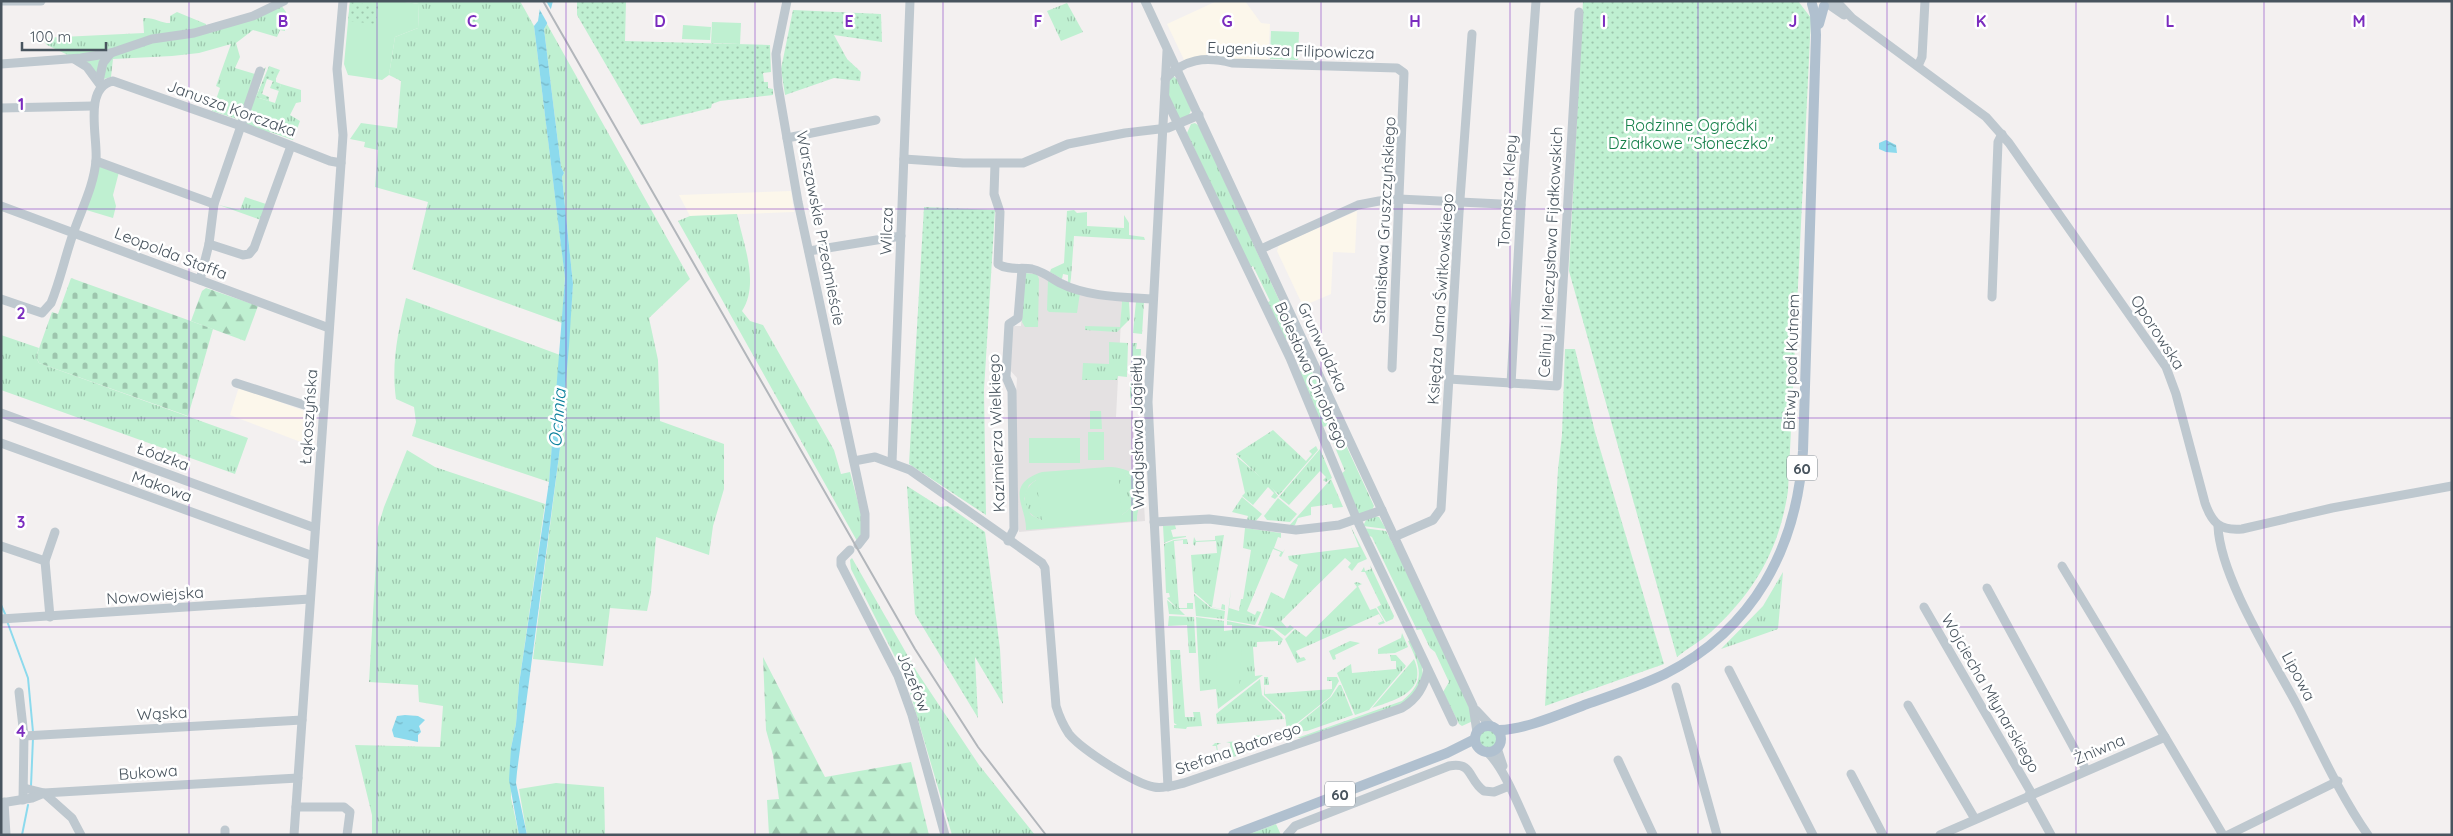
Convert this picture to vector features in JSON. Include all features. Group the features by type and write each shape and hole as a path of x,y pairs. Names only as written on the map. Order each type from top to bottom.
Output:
{"main road":[{"name":"60","path":"1810,3 1829,3"},
{"name":"Bitwy pod Kutnem","path":"1500,744 1532,724 1637,686 1686,662 1720,636 1745,611 1764,587 1780,557 1794,514 1802,472 1816,35 1815,15 1810,3"},
{"name":"Bitwy pod Kutnem","path":"1816,35 1829,3"},
{"name":"Bitwy pod Kutnem","path":"1494,728 1532,724"},
{"name":"60","path":"1233,835 1447,753 1476,736 1482,728 1494,728"},
{"path":"1494,728 1500,734 1500,744"},
{"path":"1476,736 1484,751"},
{"name":"60","path":"1447,753 1469,749 1484,751 1500,744"}],"street":[{"path":"1,1 41,1"},
{"path":"1,64 111,53 152,39 194,33 267,5 284,1"},
{"name":"Łąkoszyńska","path":"294,835 343,135 337,69 343,1"},
{"name":"Warszawskie Przedmieście","path":"788,1 776,54 778,86 809,252 854,461"},
{"name":"Wilcza","path":"892,462 910,1"},
{"name":"Grunwaldzka","path":"1145,1 1473,706 1494,728"},
{"name":"Tomasza Klepy","path":"1511,384 1520,205 1536,1"},
{"path":"1918,66 1922,58 1925,1"},
{"name":"Oporowska","path":"1829,3 1980,112 2002,134 2166,366 2176,394 2205,503 2209,514 2218,526"},
{"name":"Celiny i Mieczysława Fijałkowskich","path":"1449,380 1558,386 1579,12"},
{"name":"Księdza Jana Świtkowskiego","path":"1394,537 1433,520 1440,514 1445,474 1449,380 1472,34"},
{"name":"Władysława Jagiełły","path":"1168,49 1148,402 1168,787"},
{"path":"1,299 42,313 46,312 55,292 73,232 93,177 96,161 93,106 100,83 103,63 111,53"},
{"path":"73,58 87,67 100,83"},
{"name":"Eugeniusza Filipowicza","path":"1176,67 1190,62 1215,60 1232,63 1396,68 1404,73"},
{"path":"1165,79 1176,67"},
{"path":"200,280 209,244 214,204 260,71"},
{"name":"Stanisława Gruszczyńskiego","path":"1392,368 1404,73"},
{"name":"Janusza Korczaka","path":"100,83 113,82 341,163"},
{"name":"Bolesława Chrobrego","path":"1164,94 1290,358 1357,520 1453,722"},
{"path":"1,108 93,106"},
{"path":"904,159 995,164 1023,163 1062,146 1087,139 1162,129 1179,125 1199,115"},
{"path":"787,138 876,120"},
{"path":"1992,297 1998,142 2002,134"},
{"path":"209,244 249,254 254,248 291,146"},
{"path":"96,161 214,204"},
{"path":"995,164 994,194 1000,212 998,264 1002,267 1045,274 1060,283 1084,290 1115,296 1153,299"},
{"path":"1261,249 1358,205 1399,199 1520,205"},
{"name":"Leopolda Staffa","path":"1,206 329,328"},
{"path":"809,252 901,236"},
{"name":"Kazimierza Wielkiego","path":"1008,541 1014,529 1014,505 1012,391 1006,377 1008,324 1018,318 1022,269"},
{"path":"236,383 323,411"},
{"name":"Łódzka","path":"1,413 315,528"},
{"name":"Makowa","path":"1,444 313,556"},
{"name":"Stefana Batorego","path":"854,461 876,457 910,470 1008,541 1042,563 1045,568 1056,706 1063,725 1070,736 1084,747 1124,774 1148,785 1168,787 1206,776 1402,708 1418,695 1425,685 1428,670"},
{"name":"Józefów","path":"854,461 866,522 865,536 841,559 841,565 898,676 912,715 945,835"},
{"path":"2218,526 2232,530 2242,529 2332,508 2452,486"},
{"path":"1154,522 1208,519 1296,530 1338,525 1382,510"},
{"name":"Lipowa","path":"2218,526 2219,542 2228,569 2368,835"},
{"path":"50,617 45,561 55,532"},
{"path":"1,546 45,561"},
{"path":"2062,566 2224,835"},
{"path":"1988,588 2086,770"},
{"name":"Nowowiejska","path":"5,619 310,599"},
{"name":"Wojciecha Młynarskiego","path":"1924,607 2030,794 2051,835"},
{"path":"1729,670 1813,835"},
{"path":"1676,687 1717,835"},
{"path":"19,692 24,736 24,800"},
{"path":"1908,704 1975,819"},
{"name":"Grunwaldzka","path":"1473,706 1476,736"},
{"name":"Wąska","path":"24,736 302,720"},
{"name":"Żniwna","path":"1940,835 2030,794 2165,737"},
{"path":"1500,744 1499,756 1509,786"},
{"path":"1484,751 1494,759 1532,835"},
{"path":"1618,760 1653,835"},
{"path":"1287,835 1295,826 1457,764 1464,766 1484,791 1494,792 1509,786"},
{"path":"1851,774 1883,835"},
{"name":"Bukowa","path":"3,802 24,800 44,793 298,778"},
{"path":"2228,835 2338,781"},
{"path":"24,788 44,793 72,818 81,835"},
{"path":"3,802 6,835"},
{"path":"296,807 344,807 350,812 348,835"}],"shaded area":[{"path":"1217,1 1245,1 1261,23 1270,24 1268,62 1185,62 1167,24"},
{"path":"791,191 794,212 690,216 679,195"},
{"path":"1357,211 1355,253 1333,252 1331,294 1303,306 1277,251 1279,245"},
{"path":"1024,273 1046,277 1122,301 1116,417 1139,417 1145,521 1019,532 1015,410 1017,378 1009,369 1011,326 1021,326"},
{"path":"239,387 315,415 314,447 230,415"}],"green space":[{"path":"350,1 398,1 419,4 418,28 395,37 389,75 382,80 348,75 344,64"},
{"path":"398,1 520,1 534,26 565,277 562,323 412,269 428,202 375,187 378,150 364,147 365,142 350,139 361,123 397,128 401,81 389,75 395,37 418,28 419,4"},
{"path":"577,1 626,1 625,41 770,45 771,72 763,73 764,82 768,82 768,88 773,89 773,95 720,101 712,104 711,108 641,125 577,15"},
{"name":"Rodzinne Ogródki Działkowe \"Słoneczko\"","path":"1583,1 1798,1 1811,18 1788,491 1784,512 1771,551 1752,585 1727,617 1711,632 1677,657 1569,271"},
{"path":"350,2 378,6 376,24 348,21"},
{"path":"1067,3 1083,32 1061,41 1047,11"},
{"path":"281,5 286,12 285,31 280,30 277,37 253,30 236,43 240,57 235,68 255,74 240,120 212,111 220,88 216,86 231,44 199,53 113,59 111,77 100,80 80,60"},
{"path":"793,10 881,14 882,42 834,35 847,59 861,72 860,81 834,78 785,95 781,69"},
{"path":"177,12 206,24 206,26 122,47 70,56 47,45 41,38 144,33 143,18 170,23 170,16"},
{"path":"712,22 741,23 740,44 711,43"},
{"path":"547,24 690,279 649,318 658,360 660,421 724,444 724,489 713,526 709,555 656,537 651,592 647,611 610,608 603,666 533,659 560,448 573,284 562,177 564,173 561,167 544,29"},
{"path":"683,25 711,27 710,40 682,39"},
{"path":"1271,31 1299,32 1298,60 1270,59"},
{"path":"269,66 280,70 276,82 281,84 279,91 270,88 273,81 267,79 262,94 269,97 269,101 256,97"},
{"path":"266,67 256,97 275,103 281,84 301,90 301,102 296,103 290,115 300,121 293,140 245,125"},
{"path":"1172,75 1179,81 1191,110 1189,115 1180,121 1168,96 1170,77"},
{"path":"1195,123 1199,126 1374,506 1372,510 1363,515 1358,513 1342,473 1345,471 1326,426 1323,427 1299,372 1302,370 1295,356 1298,354 1295,348 1292,349 1288,339 1284,341 1266,303 1270,301 1253,266 1250,268 1187,133 1191,124"},
{"path":"98,164 119,172 113,195 116,206 113,218 83,209"},
{"path":"245,197 266,204 261,220 219,205 240,210"},
{"path":"924,207 995,210 984,390 986,515 909,464"},
{"path":"1074,210 1077,213 1087,212 1087,226 1124,228 1124,215 1129,223 1129,235 1144,237 1145,240 1074,236 1071,278 1070,284 1068,284 1068,275 1063,274 1062,279 1050,272 1051,269 1064,263 1067,211"},
{"path":"737,214 750,276 750,288 742,311 750,321 763,325 834,450 841,474 850,472 862,517 863,531 857,541 678,221 690,216"},
{"path":"1024,273 1037,274 1039,279 1038,327 1025,327 1022,322"},
{"path":"71,278 213,329 188,416 39,363 36,357 52,312 58,314"},
{"path":"1048,280 1080,293 1077,313 1049,312 1047,310"},
{"path":"206,288 258,306 245,341 191,321 202,291"},
{"path":"406,298 560,355 549,482 412,436 416,422 414,407 396,399 394,373 400,323"},
{"path":"1122,301 1129,302 1130,319 1117,332 1085,330 1085,326 1120,327"},
{"path":"1136,301 1144,302 1142,334 1133,333"},
{"path":"1,335 39,348 36,357 39,363 248,438 235,474 1,390"},
{"path":"1109,342 1128,343 1127,377 1118,376 1117,380 1082,380 1083,363 1109,364"},
{"path":"1132,343 1137,343 1136,349 1141,349 1140,377 1131,377"},
{"path":"1565,349 1575,349 1595,432 1664,664 1545,706 1558,469 1562,435"},
{"path":"1133,380 1140,380 1138,401 1130,398 1130,384"},
{"path":"1090,411 1101,411 1102,429 1090,429"},
{"path":"1273,430 1306,461 1312,454 1309,451 1316,446 1318,450 1279,495 1236,454"},
{"path":"1088,432 1104,432 1104,460 1088,460"},
{"path":"1029,438 1080,438 1080,463 1029,463"},
{"path":"1320,449 1332,478 1326,482 1323,480 1326,477 1320,471 1289,505 1279,497"},
{"path":"407,450 435,467 545,504 519,684 516,724 511,748 511,798 519,835 372,835 372,815 355,745 440,747 443,706 419,702 418,685 369,682 378,527"},
{"path":"1237,457 1269,484 1278,496 1275,499 1271,497 1274,493 1268,487 1253,505 1242,496 1245,493"},
{"path":"1115,467 1134,474 1141,484 1143,491 1137,521 1026,530 1020,490 1023,483 1030,477 1042,472","holes":["1118,472 1130,477 1137,491 1133,506 1122,515","1036,480 1042,520 1031,515 1024,499 1029,485"]},
{"path":"1118,471 1130,477 1137,491 1133,506 1122,515 1046,521 1037,518 1026,507 1025,494 1035,481 1043,477"},
{"path":"1331,479 1343,507 1333,508 1332,504 1311,507 1311,515 1298,518 1295,525 1289,526"},
{"path":"907,486 940,507 948,506 985,532 1000,649 1003,704 975,657 978,718 915,614"},
{"path":"1242,497 1262,514 1255,522 1247,520 1248,516 1232,512"},
{"path":"1278,498 1297,514 1290,522 1267,520 1264,516"},
{"path":"1373,516 1379,517 1386,529 1363,526 1366,520"},
{"path":"1175,525 1176,529 1171,530 1173,537 1186,537 1164,543 1163,526"},
{"path":"1350,525 1367,559 1358,563 1352,571 1348,567 1351,563 1345,558 1281,621 1287,628 1290,625 1294,628 1285,636 1274,628 1258,625 1271,592 1284,599 1298,565 1289,560 1288,556 1359,547"},
{"path":"1245,528 1281,533 1281,538 1278,537 1274,548 1283,552 1285,549 1281,557 1279,556 1281,552 1273,549 1247,611 1255,615 1257,611 1261,612 1255,625 1227,620 1231,589 1229,608 1239,611 1241,599 1243,599 1251,550 1243,548"},
{"path":"1363,528 1386,531 1414,585 1475,720 1462,726 1459,724 1443,692 1449,682 1435,652 1430,648 1421,629 1417,630 1372,537 1367,535"},
{"path":"1224,535 1212,607 1221,609 1222,604 1225,605 1225,610 1211,607 1194,592 1191,555 1217,553 1216,541 1196,542 1195,546 1193,544 1194,537 1196,541 1215,540 1215,536"},
{"path":"1187,539 1188,544 1183,544 1183,540 1174,541 1179,608 1187,608 1187,603 1193,603 1193,609 1179,609 1185,615 1169,614 1167,600 1178,609 1167,598 1170,597 1169,593 1166,593 1164,544 1174,540"},
{"path":"852,558 917,672 979,765 1035,835 952,835 906,679 851,569 850,560"},
{"path":"1370,565 1394,616 1393,619 1386,622 1377,607 1381,605 1365,572 1361,572 1364,567 1365,571 1371,569"},
{"path":"1783,572 1778,629 1721,649 1763,606"},
{"path":"1354,583 1362,584 1358,586 1370,610 1376,608 1385,623 1379,625 1378,623 1383,621 1379,614 1296,651 1300,658 1304,657 1306,660 1297,663 1285,639 1295,629 1306,637 1357,587"},
{"path":"1194,594 1211,608 1225,611 1224,619 1196,616"},
{"path":"1169,616 1194,617 1196,653 1189,653 1187,625 1168,626"},
{"path":"1196,617 1224,621 1224,631 1232,630 1232,625 1227,625 1227,621 1273,630 1283,639 1280,645 1278,645 1278,641 1257,642 1257,647 1253,647 1255,676 1263,675 1218,709 1216,689 1200,691"},
{"path":"1402,633 1408,647 1395,653 1378,654 1378,649 1401,638"},
{"path":"1411,640 1422,666 1423,677 1420,686 1404,704 1305,738 1297,738 1402,701 1410,694 1418,680 1418,666 1408,641"},
{"path":"1350,641 1360,643 1335,655 1336,659 1333,660 1329,651"},
{"path":"1216,649 1242,649 1239,689 1217,689"},
{"path":"1170,650 1180,650 1185,717 1194,717 1193,712 1200,712 1202,726 1187,727 1186,729 1174,728 1174,725 1177,725 1174,723"},
{"path":"1390,655 1396,655 1406,666 1369,710 1355,715 1337,673 1351,664 1352,673 1396,669 1396,661 1391,661"},
{"path":"763,657 825,777 911,762 929,835 769,835 767,800 779,799 773,755 766,730"},
{"path":"1414,659 1417,679 1413,687 1399,698 1372,708"},
{"path":"1264,677 1268,677 1269,685 1264,685"},
{"path":"1327,677 1337,677 1339,681 1330,697 1287,731 1285,715 1264,695 1264,685 1265,694 1332,689 1332,681 1327,681"},
{"path":"1260,679 1262,695 1281,713 1284,719 1217,724 1216,714"},
{"path":"1339,685 1341,685 1353,715 1307,731 1288,732 1331,697"},
{"path":"1488,730 1494,733 1497,739 1494,745 1488,748 1482,745 1479,739 1482,733"},
{"path":"1269,735 1271,744 1219,762 1216,746 1212,746 1215,743 1221,743 1217,745 1219,759 1227,759 1227,756 1231,755 1230,743 1226,742 1243,741 1243,745 1249,745 1249,741 1253,740 1252,736"},
{"path":"556,783 604,787 605,835 527,835 519,789"},
{"path":"1276,824 1281,835 1247,835"}],"water":[{"name":"Ochnia","path":"541,1 553,1 544,29 561,167 564,173 562,177 573,284 560,448 517,772 516,783 527,835 519,835 509,780 511,748 516,724 519,684 549,482 565,278 534,26 538,21"},
{"path":"1886,140 1896,145 1897,153 1879,149 1879,143"},
{"path":"397,716 418,716 425,720 419,726 421,732 418,735 418,742 394,737 392,730"}],"pier":[{"path":"538,1 546,1 553,13 549,26 537,5"}],"waterway":[{"path":"1,605 6,616"},
{"path":"7,621 28,678 33,732"},
{"path":"31,786 33,738"},
{"path":"22,835 28,805"}],"railway":[{"path":"543,1 915,649 978,747 1046,835"}]}
